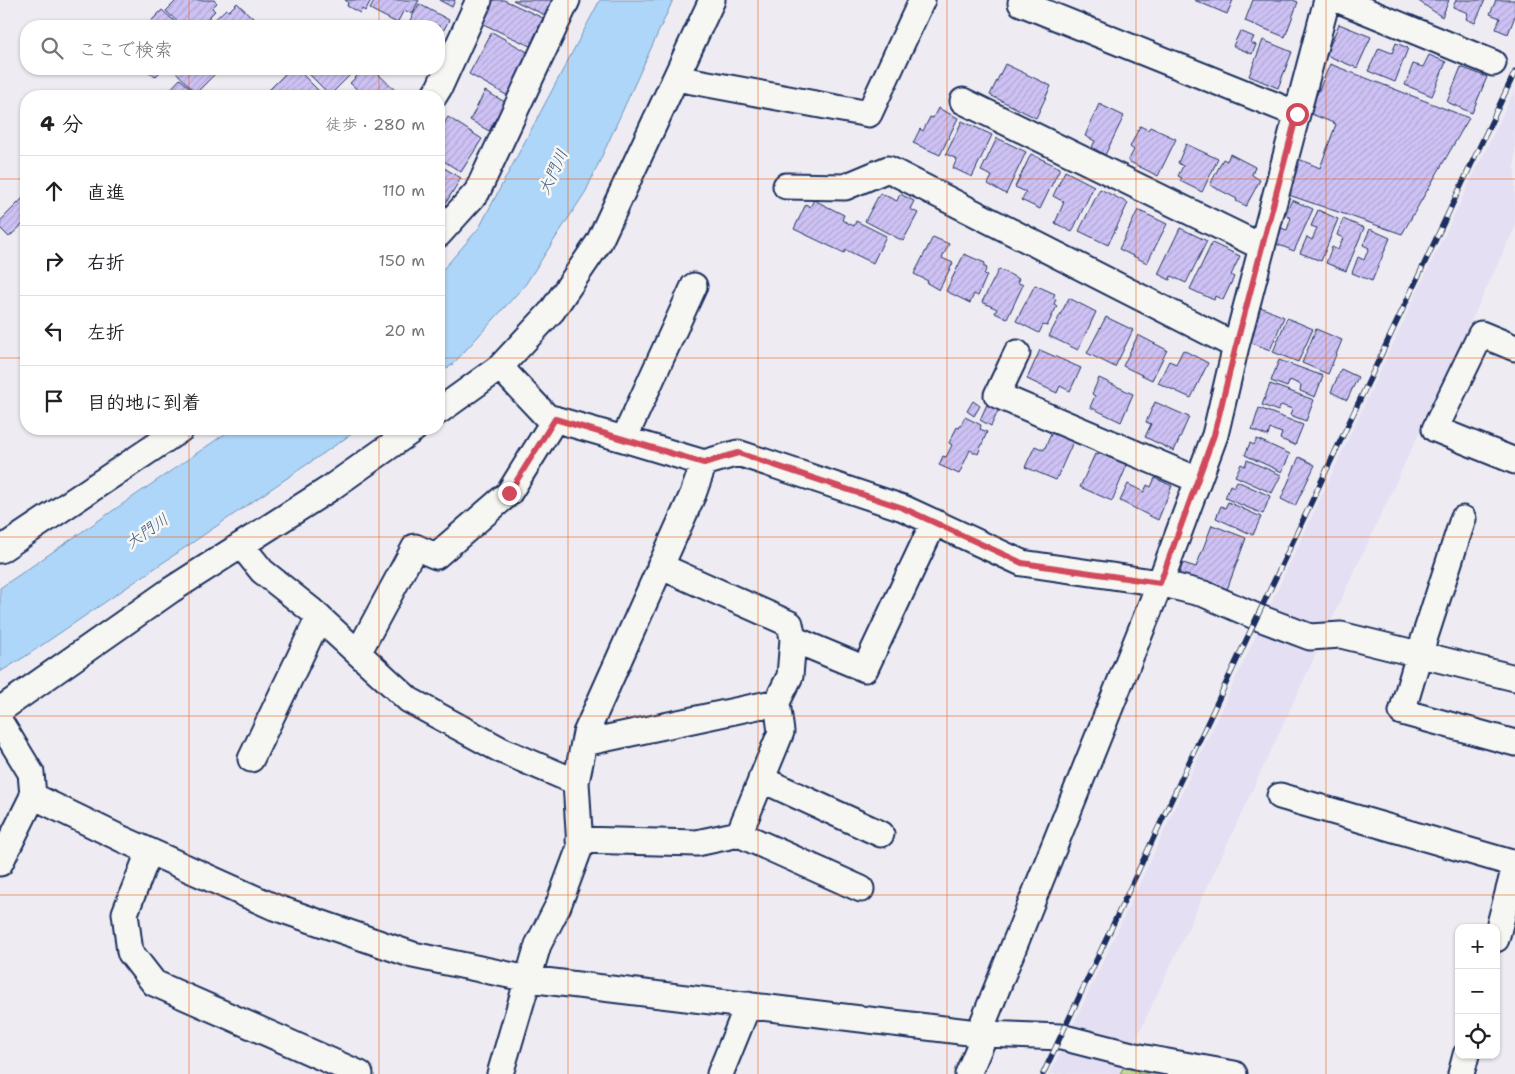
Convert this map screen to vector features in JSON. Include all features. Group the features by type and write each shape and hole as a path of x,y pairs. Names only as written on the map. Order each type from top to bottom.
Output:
{"street":[{"path":"438,90 480,0"},
{"path":"445,227 477,192 567,0"},
{"path":"445,407 500,367 552,312 599,242 712,0"},
{"path":"676,78 869,114 922,0"},
{"path":"968,1074 982,1034 1160,583 1214,435 1327,0"},
{"path":"1339,0 1493,63"},
{"path":"1021,3 1297,114"},
{"path":"963,102 1262,247"},
{"path":"786,186 845,187 888,169 1236,346"},
{"path":"624,439 694,286"},
{"path":"1515,348 1481,334 1434,429 1515,461"},
{"path":"1017,352 997,395 1198,480"},
{"path":"500,367 547,417 704,463 738,453 903,508 1022,563 1160,583 1204,594 1310,637 1341,635 1515,678"},
{"path":"358,653 415,548 436,556 509,493 555,419"},
{"path":"0,550 172,435"},
{"path":"0,710 172,590 329,489 406,435"},
{"path":"500,1074 538,944 558,906 580,848 576,782 586,733 693,494 704,463"},
{"path":"1463,519 1402,712 1515,743"},
{"path":"793,638 866,669 934,522"},
{"path":"241,546 262,571 319,617 409,700 501,750 576,782"},
{"path":"660,566 790,624 793,638 790,676 777,702 780,732 739,834"},
{"path":"251,759 319,617"},
{"path":"584,743 777,702"},
{"path":"0,722 31,773 33,796 0,863"},
{"path":"761,779 881,834"},
{"path":"33,796 149,852 274,907 414,955 528,979 982,1034 1061,1037 1195,1071 1234,1074"},
{"path":"1280,796 1515,866 1500,924"},
{"path":"579,840 697,843 739,834 860,889"},
{"path":"149,852 125,913 130,952 154,983 360,1074"},
{"path":"720,1074 748,1005"},
{"path":"1461,1074 1465,1059"}],"shaded area":[{"path":"1515,89 1515,227 1120,1074 1050,1074 1425,275"}],"green space":[{"path":"1123,1068 1178,1074 1120,1074"}],"water":[{"name":"大門川","path":"600,0 673,0 586,191 525,285 453,364 445,370 445,267 479,228"},
{"name":"大門川","path":"223,435 350,435 0,672 0,588"}],"building":[{"path":"177,0 214,0 217,3 212,8 215,11 208,18 211,20 176,20 166,11"},
{"path":"345,0 371,0 365,11 362,9 360,13 347,6 348,2"},
{"path":"375,0 419,0 412,14 404,10 399,20 391,20 370,9"},
{"path":"439,0 455,0 452,7"},
{"path":"491,0 504,0 543,18 530,46 481,23"},
{"path":"513,0 552,0 545,15"},
{"path":"1194,0 1233,0 1227,14"},
{"path":"1253,0 1293,0 1298,2 1285,37 1245,21"},
{"path":"1417,0 1449,0 1442,17"},
{"path":"1456,0 1485,0 1475,23 1466,19 1468,13 1453,7"},
{"path":"1496,0 1515,0 1515,16 1508,34 1496,29 1500,18 1490,14"},
{"path":"237,3 255,20 214,20 226,9 229,11"},
{"path":"419,4 449,20 445,28 445,20 410,20"},
{"path":"162,10 173,20 152,20"},
{"path":"1339,24 1371,37 1357,68 1326,55"},
{"path":"1240,31 1254,37 1251,43 1256,45 1252,54 1233,46"},
{"path":"492,32 531,54 508,96 469,74"},
{"path":"1263,40 1292,52 1278,88 1249,76"},
{"path":"1396,43 1408,48 1395,82 1368,71 1379,48 1392,53"},
{"path":"1429,55 1446,62 1432,96 1405,85 1413,64 1423,67"},
{"path":"1005,64 1051,86 1036,118 990,95"},
{"path":"1330,64 1469,118 1402,234 1283,193 1294,157 1320,168 1336,124 1309,113"},
{"path":"1461,67 1487,77 1472,113 1447,102"},
{"path":"179,75 214,75 199,90 193,90"},
{"path":"284,75 303,75 318,90 269,90"},
{"path":"310,75 350,75 335,90 325,90"},
{"path":"358,75 379,75 395,90 358,90 350,83"},
{"path":"180,79 192,90 170,90"},
{"path":"485,91 505,102 489,131 470,120"},
{"path":"1099,104 1124,116 1105,155 1092,147 1095,141 1085,136"},
{"path":"938,108 958,118 940,155 913,143 920,129 923,131 930,117 933,118"},
{"path":"448,117 482,139 461,172 445,162 445,122"},
{"path":"962,121 992,135 972,177 953,168 957,159 946,154"},
{"path":"1140,126 1148,130 1150,127 1176,139 1158,176 1128,161 1134,150 1130,147"},
{"path":"997,138 1026,152 1006,194 988,184 992,176 981,171"},
{"path":"1186,144 1218,159 1202,192 1180,181 1182,178 1178,176 1183,166 1178,163"},
{"path":"1031,154 1060,168 1040,209 1021,200 1026,192 1015,187"},
{"path":"1230,154 1255,167 1252,175 1260,180 1246,206 1236,201 1237,199 1210,185 1223,159 1227,161"},
{"path":"445,169 461,178 445,204"},
{"path":"1065,171 1094,186 1072,232 1055,223 1064,202 1053,196"},
{"path":"1100,189 1128,203 1108,245 1079,231"},
{"path":"880,193 897,201 900,194 914,201 910,209 918,213 903,241 865,221"},
{"path":"814,200 844,215 842,220 854,226 856,221 886,236 873,263 846,250 844,253 794,229 806,204 810,207"},
{"path":"1292,200 1313,209 1294,251 1274,243 1281,228 1287,230 1291,218 1285,215"},
{"path":"20,201 20,227 9,237 0,228 0,221"},
{"path":"1138,210 1167,224 1147,263 1119,249"},
{"path":"1318,210 1338,219 1321,261 1300,253 1307,237 1312,240 1317,228 1311,226"},
{"path":"1343,219 1364,228 1346,271 1326,263 1332,247 1338,250 1343,238 1337,235"},
{"path":"1180,228 1207,241 1186,283 1171,276 1170,280 1158,274"},
{"path":"1370,229 1390,238 1372,281 1352,273 1358,257 1364,260 1369,248 1363,245"},
{"path":"933,237 949,244 942,258 953,263 939,290 927,283 928,281 914,274"},
{"path":"1212,243 1240,256 1231,275 1234,277 1223,300 1215,296 1214,300 1190,289"},
{"path":"964,254 985,263 983,266 987,268 984,274 987,275 978,296 974,294 970,303 946,291"},
{"path":"999,269 1019,279 1017,282 1023,285 1007,319 995,313 997,309 982,302"},
{"path":"1035,285 1055,294 1053,298 1056,299 1054,304 1057,306 1047,326 1043,325 1039,333 1016,321"},
{"path":"1069,298 1096,312 1078,350 1049,336"},
{"path":"1258,306 1284,317 1270,350 1244,340"},
{"path":"1106,317 1133,330 1115,367 1087,353"},
{"path":"1287,318 1313,329 1298,362 1273,352"},
{"path":"1316,329 1342,340 1328,374 1302,363"},
{"path":"1138,335 1167,350 1152,380 1123,366"},
{"path":"1040,350 1081,368 1070,391 1060,386 1057,393 1027,379"},
{"path":"1183,350 1208,363 1191,398 1158,383 1169,361 1176,364"},
{"path":"1279,360 1323,376 1315,397 1300,391 1301,385 1290,380 1287,387 1271,381"},
{"path":"1341,369 1358,377 1347,400 1331,392"},
{"path":"1099,378 1133,394 1121,422 1090,407 1095,396 1092,394"},
{"path":"1270,384 1314,400 1306,421 1290,415 1292,409 1281,405 1278,411 1262,405"},
{"path":"973,401 980,406 974,416 967,411"},
{"path":"988,402 1000,407 991,426 980,420"},
{"path":"1155,402 1189,417 1174,451 1145,437 1151,424 1146,422"},
{"path":"1259,408 1303,425 1295,445 1280,439 1282,433 1270,429 1268,436 1252,430"},
{"path":"965,417 981,425 980,429 987,432 978,454 970,450 959,474 939,465 943,456 946,457 952,445 949,443 957,427 959,428"},
{"path":"1052,432 1073,442 1056,480 1025,467 1035,446 1044,450"},
{"path":"1257,439 1290,454 1282,472 1245,455 1250,443 1254,445"},
{"path":"1100,453 1127,465 1112,501 1080,487 1095,454 1098,455"},
{"path":"1299,457 1315,465 1295,506 1281,499"},
{"path":"1247,460 1281,475 1272,493 1235,476 1241,464 1245,466"},
{"path":"1155,478 1172,486 1158,520 1120,501 1128,484 1144,492 1147,485 1151,487"},
{"path":"1237,481 1270,496 1263,514 1225,498 1230,485 1234,487"},
{"path":"1228,502 1261,517 1253,535 1216,518 1221,506 1225,508"},
{"path":"1212,525 1246,538 1225,595 1177,580 1183,563 1196,567"}],"railway":[{"path":"1043,1074 1515,72"}],"route":[{"path":"509,493 555,419 704,463 738,453 903,508 1022,563 1160,583 1214,435 1297,114"}]}
